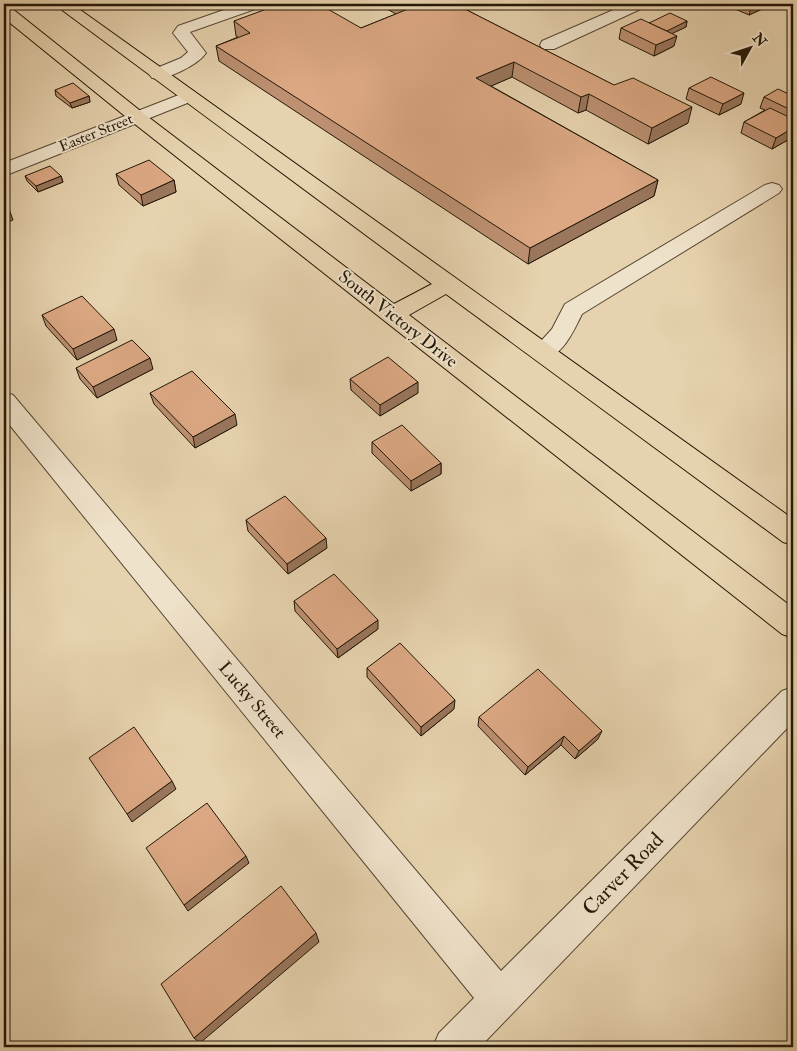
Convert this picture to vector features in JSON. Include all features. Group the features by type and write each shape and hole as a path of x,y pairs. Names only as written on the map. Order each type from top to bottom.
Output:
{"main road":[{"path":"62,4 793,534"},
{"name":"South Victory Drive","path":"4,10 137,117 793,625"},
{"path":"392,315 448,284"}],"street":[{"path":"158,74 187,62 198,53 181,33 184,29 255,4"},
{"path":"548,45 639,4"},
{"path":"192,46 210,40"},
{"name":"Easter Street","path":"4,170 189,96"},
{"path":"543,352 561,334 573,309 772,190"},
{"name":"Lucky Street","path":"4,401 500,1000"},
{"name":"Carver Road","path":"453,1047 793,701"}],"building":[{"path":"280,4 319,4 361,28 413,7 406,4 455,4 614,85 633,78 692,107 652,128 589,94 581,97 514,62 476,78 658,180 530,248 216,46 250,33 234,21"},
{"path":"670,13 687,21 667,31 649,23"},
{"path":"641,19 677,36 656,45 621,28"},
{"path":"711,77 744,93 723,104 689,88"},
{"path":"73,83 89,96 70,103 55,90"},
{"path":"778,89 793,96 793,111 764,97"},
{"path":"770,108 793,119 793,128 776,138 744,122"},
{"path":"149,160 174,180 141,195 116,174"},
{"path":"50,166 61,176 36,186 25,176"},
{"path":"4,204 9,209 4,211"},
{"path":"82,296 114,329 73,349 42,315"},
{"path":"132,340 150,358 93,387 76,368"},
{"path":"388,357 418,382 380,405 350,379"},
{"path":"192,371 235,414 193,437 150,393"},
{"path":"402,425 441,463 411,481 372,442"},
{"path":"285,496 326,538 287,564 246,520"},
{"path":"334,574 378,620 337,649 294,601"},
{"path":"400,643 455,700 421,727 367,668"},
{"path":"538,669 602,731 579,751 564,736 528,767 479,717"},
{"path":"134,727 172,781 127,814 89,758"},
{"path":"207,803 246,856 184,905 146,848"},
{"path":"281,886 316,933 194,1038 161,984"}]}
